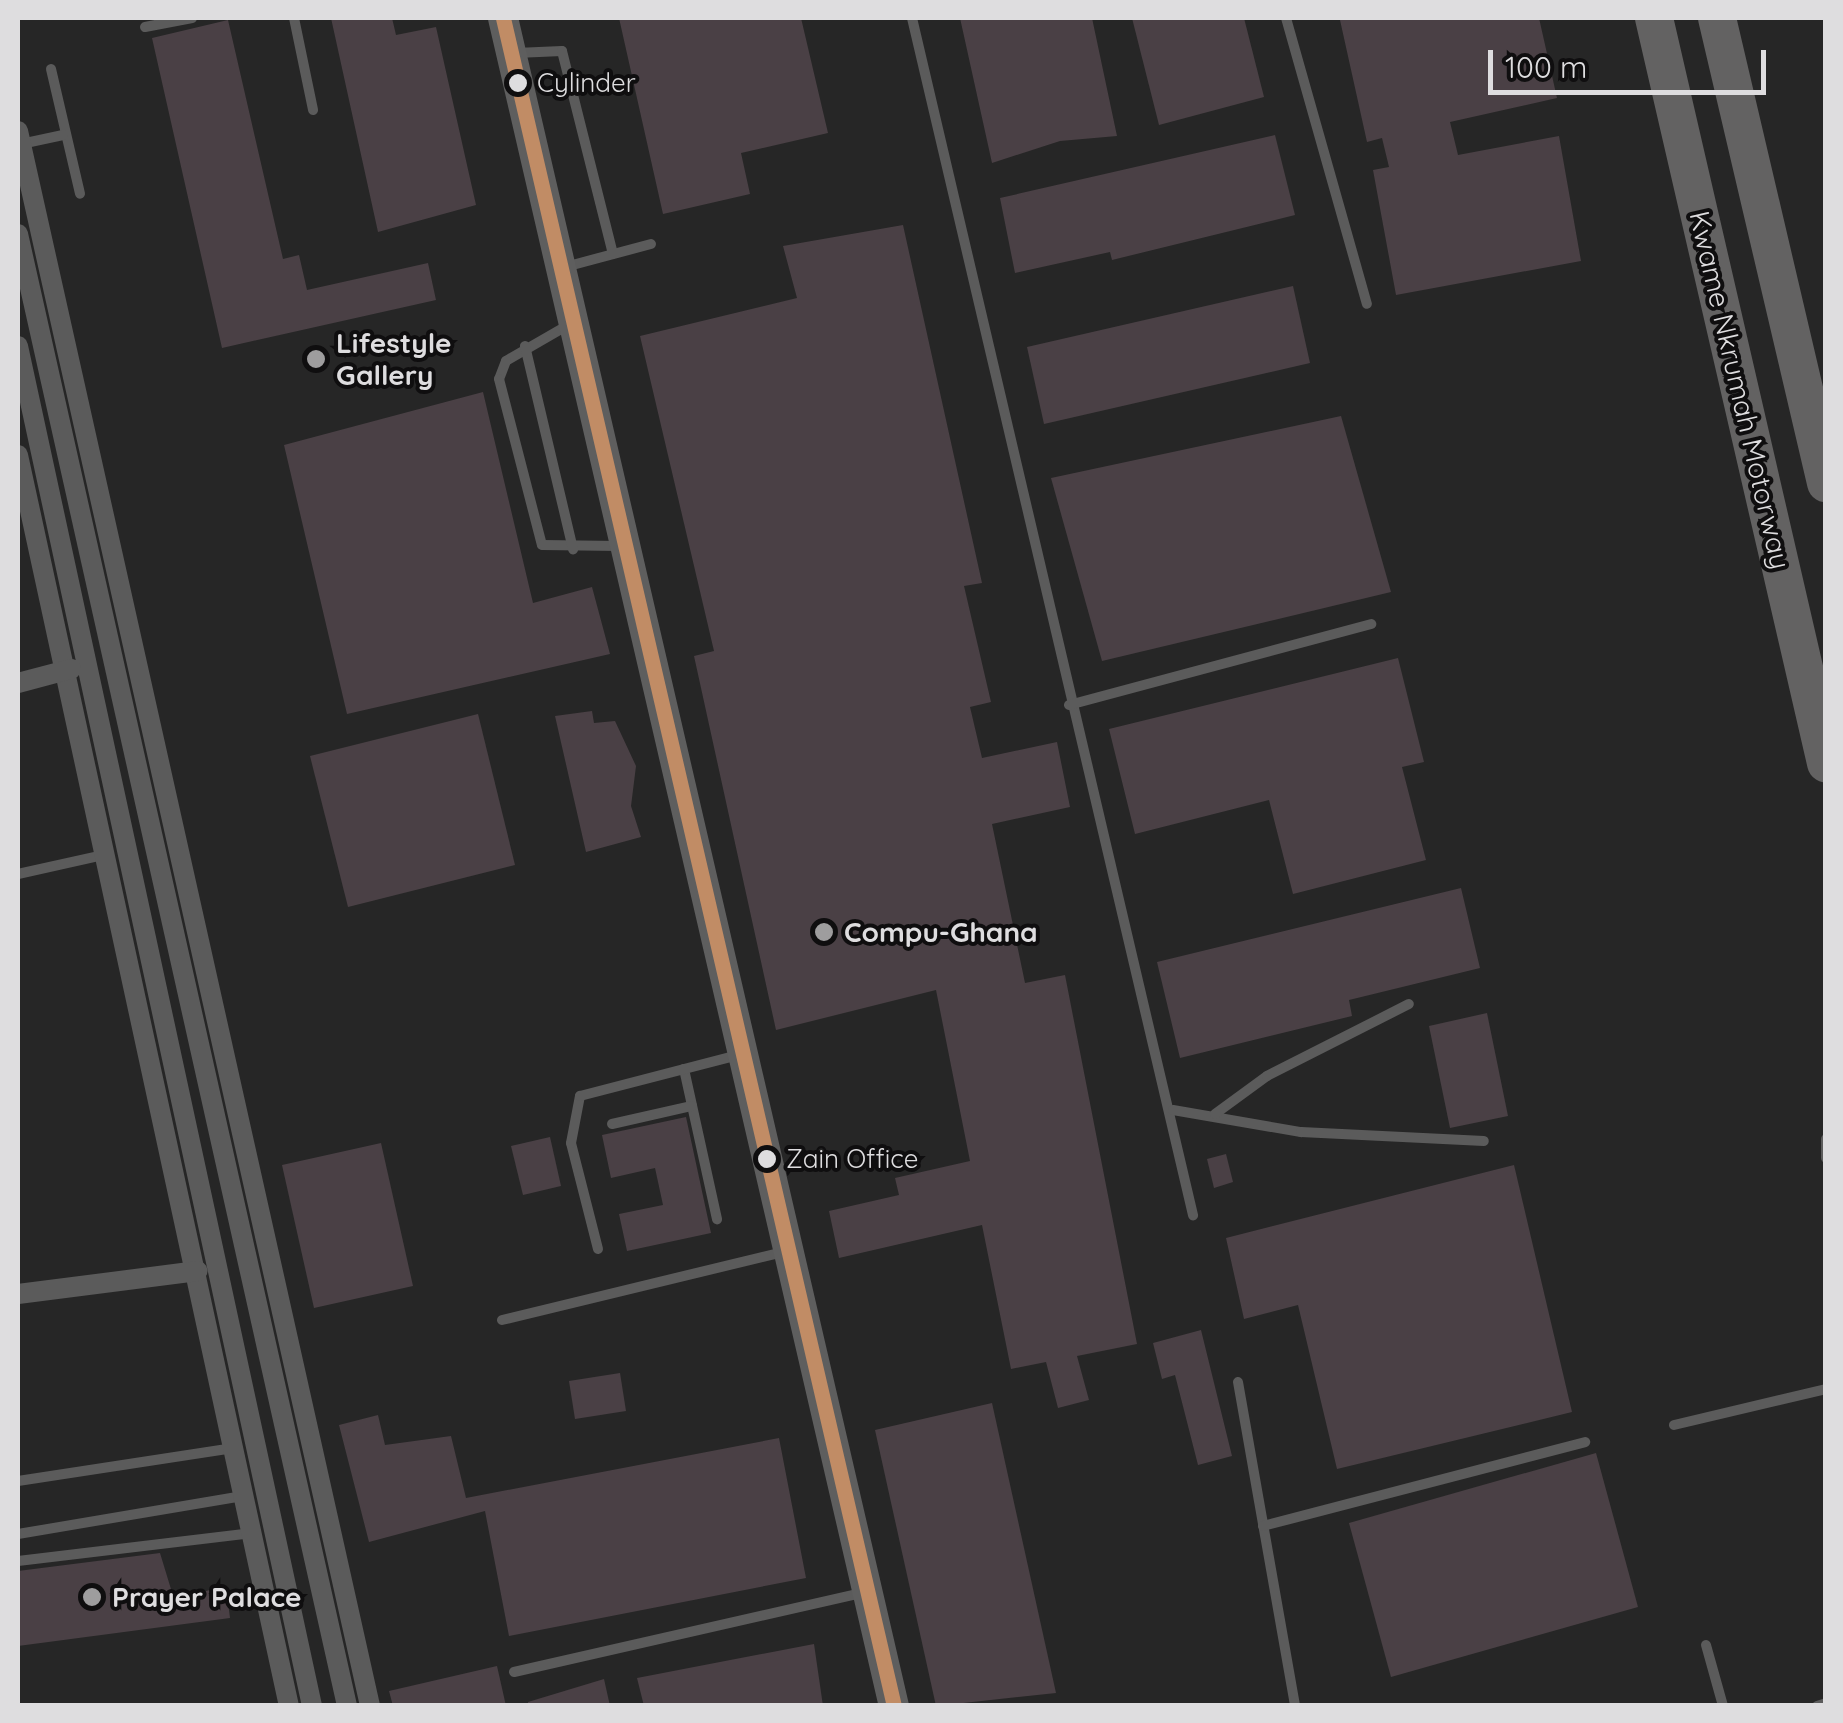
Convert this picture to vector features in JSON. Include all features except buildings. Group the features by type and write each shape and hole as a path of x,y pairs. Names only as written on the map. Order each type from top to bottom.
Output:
{"highway":[{"name":"Kwame Nkrumah Motorway","path":"1654,18 1826,764"},
{"path":"1717,18 1826,483"}],"main road":[{"path":"504,18 619,546 744,1054 891,1705"}],"street":[{"path":"19,138 370,1706"},
{"path":"18,234 347,1706"},
{"path":"18,346 312,1706"},
{"path":"18,455 70,669 289,1706"},
{"path":"18,683 70,669"},
{"path":"18,1294 198,1271"}],"lane":[{"path":"146,27 192,18"},
{"path":"294,18 313,110"},
{"path":"912,18 1068,705 1174,1110 1193,1215"},
{"path":"1286,18 1367,304"},
{"path":"512,54 562,52 613,254"},
{"path":"51,69 62,135 80,194"},
{"path":"19,138 62,135"},
{"path":"559,269 651,244"},
{"path":"570,323 526,346 499,378 533,531 551,550 619,546"},
{"path":"526,346 572,549"},
{"path":"1068,705 1371,624"},
{"path":"18,874 110,854"},
{"path":"1215,1114 1268,1076 1409,1004"},
{"path":"598,1249 570,1144 573,1106 580,1096 744,1054"},
{"path":"684,1069 718,1219"},
{"path":"612,1124 692,1106"},
{"path":"1174,1110 1215,1114 1301,1132 1484,1141"},
{"path":"1826,1139 1826,1158"},
{"path":"502,1320 790,1251"},
{"path":"1238,1382 1295,1706"},
{"path":"1674,1424 1826,1389"},
{"path":"1263,1526 1585,1442"},
{"path":"18,1481 234,1448"},
{"path":"18,1534 243,1496"},
{"path":"18,1561 252,1533"},
{"path":"514,1672 868,1592"},
{"path":"1706,1645 1723,1706"},
{"path":"1817,1706 1826,1702"}],"transit line":[{"path":"503,18 894,1706"}],"place":[{"name":"Cylinder","path":"518,83"},
{"name":"Lifestyle Gallery","path":"316,359"},
{"name":"Compu-Ghana","path":"824,932"},
{"name":"Zain Office","path":"767,1159"},
{"name":"Prayer Palace","path":"92,1597"}]}
